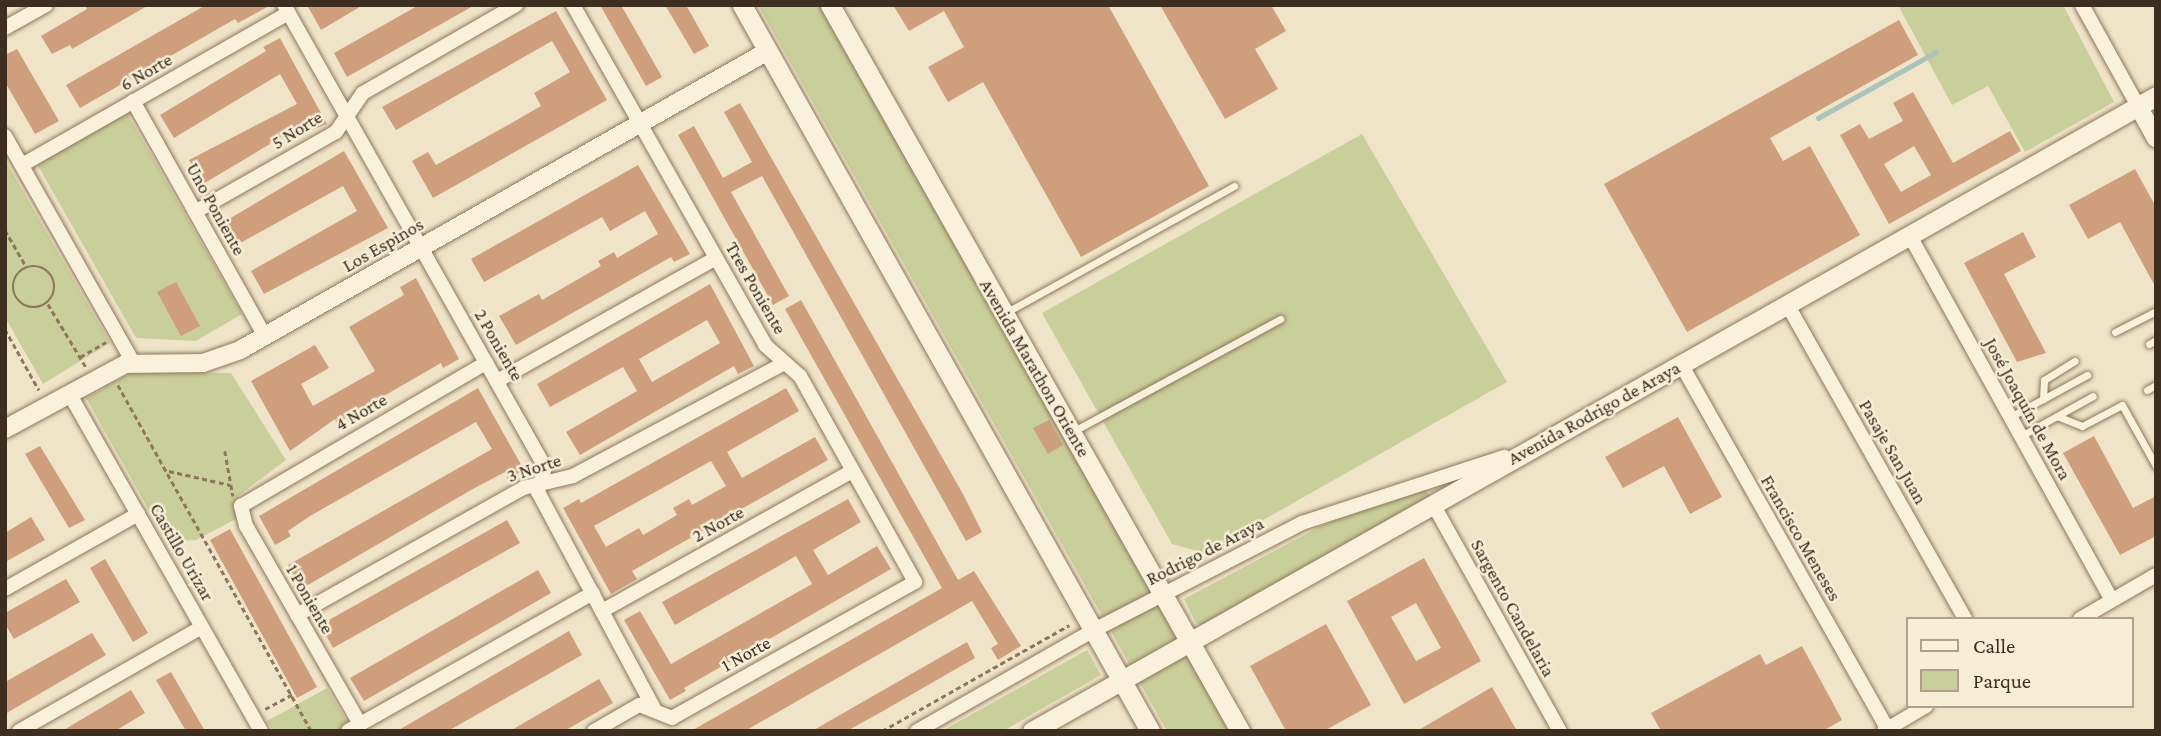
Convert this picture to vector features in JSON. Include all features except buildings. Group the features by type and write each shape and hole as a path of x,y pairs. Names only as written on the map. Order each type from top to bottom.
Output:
{"main road":[{"path":"742,5 1081,628 1122,680 1150,731"},
{"name":"Avenida Marathon Oriente","path":"830,5 1240,731"},
{"name":"Avenida Rodrigo de Araya","path":"1032,731 2156,96"}],"street":[{"path":"5,28 46,5"},
{"name":"5 Norte","path":"195,212 335,132 363,93 516,5"},
{"name":"Tres Poniente","path":"573,5 768,349 800,376 915,582"},
{"path":"2082,5 2156,138"},
{"name":"2 Poniente","path":"286,9 545,467 543,482 538,492 654,708"},
{"name":"6 Norte","path":"22,165 286,9"},
{"name":"Los Espinos","path":"5,429 101,375 133,362 215,361 265,336 768,51"},
{"name":"Uno Poniente","path":"133,101 265,336"},
{"path":"5,135 133,362"},
{"name":"José Joaquín de Mora","path":"1910,236 2112,600"},
{"path":"497,381 716,258"},
{"name":"Pasaje San Juan","path":"1787,304 1964,617"},
{"name":"4 Norte","path":"242,506 255,495 486,363"},
{"name":"3 Norte","path":"297,615 523,488 573,476 785,363"},
{"name":"Francisco Meneses","path":"1681,364 1886,730"},
{"name":"Castillo Urizar","path":"69,393 261,731"},
{"name":"Rodrigo de Araya","path":"917,731 1081,628 1163,594 1323,514 1529,450"},
{"name":"2 Norte","path":"602,611 853,471"},
{"name":"Sargento Candelaria","path":"1433,504 1560,731"},
{"name":"1 Poniente","path":"242,506 246,526 297,615 354,727"},
{"path":"5,589 138,514"},
{"path":"2083,617 2156,575"},
{"name":"1 Norte","path":"594,731 639,705 654,708 672,718 915,582"},
{"path":"354,727 593,593"},
{"path":"19,731 202,627"},
{"path":"1886,730 1923,708"}],"lane":[{"path":"1004,313 1234,186"},
{"path":"2115,332 2156,311"},
{"path":"1072,432 1280,319"},
{"path":"2043,399 2044,380 2074,361"},
{"path":"2010,417 2087,375"},
{"path":"2147,390 2156,384"},
{"path":"2021,436 2093,396"},
{"path":"2057,416 2082,426 2122,405 2156,466"}],"path":[{"path":"5,230 26,266"},
{"path":"26,266 41,266 53,276 56,290 48,304 34,309 19,304 13,283 26,266"},
{"path":"48,304 80,357 101,375 168,471 312,731"},
{"path":"5,329 46,406"},
{"path":"80,357 118,335"},
{"path":"225,451 230,485 242,506"},
{"path":"168,471 230,485"},
{"path":"883,731 1081,628"},
{"path":"252,716 293,694"}],"green space":[{"path":"758,5 822,5 1234,731 1167,731"},
{"path":"1898,5 2063,5 2114,102 2025,152 1988,86 1952,105"},
{"path":"127,113 242,314 196,341 136,338 37,164"},
{"path":"1362,134 1507,382 1205,553 1172,544 1042,313"},
{"path":"5,160 110,343 43,384 5,317"},
{"path":"133,372 231,373 286,460 238,496 236,519 196,540 167,542 86,398"},
{"path":"1425,488 1430,497 1203,625 1196,623 1184,599 1323,525"},
{"path":"1087,650 1101,675 1003,731 942,731"},
{"path":"327,688 349,725 339,731 273,731 267,721"}],"waterway":[{"path":"1818,118 1936,52"}]}
